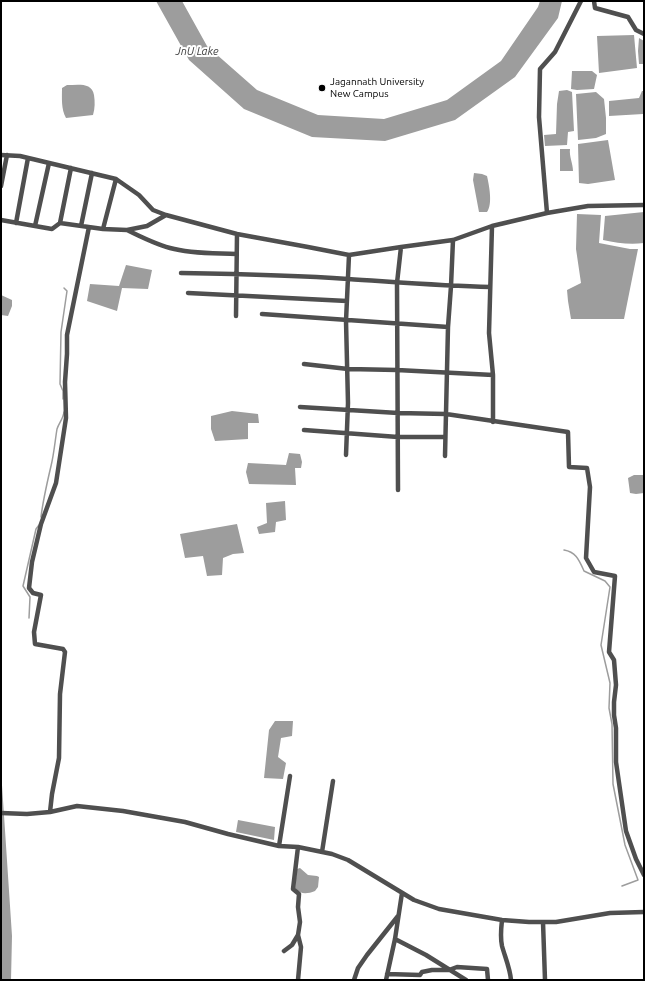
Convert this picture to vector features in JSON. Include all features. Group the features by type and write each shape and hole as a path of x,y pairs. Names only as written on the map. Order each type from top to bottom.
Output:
{"street":[{"path":"547,213 539,117 540,69 554,52 581,1"},
{"path":"594,1 595,8 628,17 636,30 644,34"},
{"path":"1,155 28,158 116,179 139,195 153,210 208,228 349,256 453,240 492,226 547,213 588,206 644,205"},
{"path":"1,186 8,155"},
{"path":"16,223 28,158"},
{"path":"35,226 50,163"},
{"path":"1,220 52,229 60,222 71,168"},
{"path":"81,226 92,173"},
{"path":"103,229 116,179"},
{"path":"60,222 103,229 127,230 147,226 166,215"},
{"path":"492,226 489,333 493,375 493,422"},
{"path":"50,812 59,758 60,694 65,652 62,649 35,644 34,632 41,595 34,593 29,588 32,562 56,483 66,418 65,382 67,335 89,227"},
{"path":"127,230 146,240 170,248 185,251 236,254"},
{"path":"236,316 237,234"},
{"path":"445,456 448,327 453,240"},
{"path":"398,490 397,323 401,247"},
{"path":"346,455 348,369 346,320 349,256"},
{"path":"181,273 348,279 490,287"},
{"path":"188,293 347,301"},
{"path":"262,314 448,327"},
{"path":"304,364 348,369 493,375"},
{"path":"300,407 398,413 446,414 568,432 569,467 587,468 590,487 586,558 594,572 615,576 609,652 614,660 616,685 614,702 616,762 626,831 636,859 644,875"},
{"path":"304,430 398,437 445,437"},
{"path":"279,846 290,776"},
{"path":"322,852 333,781"},
{"path":"1,813 26,814 50,812 77,806 123,811 185,822 279,846 298,847 322,852 348,860 414,900 440,909 502,920 556,922 610,913 644,912"},
{"path":"284,951 292,945 298,935 300,922 298,906 299,894 293,889 298,847"},
{"path":"386,980 395,939 402,894"},
{"path":"354,980 358,968 367,955 399,915"},
{"path":"502,920 500,933 502,945 510,970 511,980"},
{"path":"543,922 545,980"},
{"path":"298,935 301,947 298,980"},
{"path":"395,939 426,955 466,980"},
{"path":"387,974 420,976 422,972 432,970 449,970 457,967 487,969 488,980"}],"water":[{"name":"JnU Lake","path":"156,1 182,1 207,46 257,90 318,115 384,119 447,100 501,61 538,7 540,1 562,1 558,18 515,77 455,120 385,141 312,137 244,109 189,60"},
{"path":"634,35 637,68 599,73 597,36"},
{"path":"639,38 644,41 644,64 639,64"},
{"path":"572,71 592,71 597,75 594,89 571,89"},
{"path":"67,85 84,85 93,91 93,115 66,118 64,115 62,100 62,88"},
{"path":"567,90 572,92 574,131 568,132 567,145 545,146 544,135 556,134 559,91"},
{"path":"642,91 644,91 644,117 643,114 609,116 609,101 639,98"},
{"path":"596,92 604,99 606,134 596,138 578,140 576,94"},
{"path":"608,140 615,180 588,184 579,183 578,144"},
{"path":"560,149 570,149 573,171 560,171"},
{"path":"474,173 487,176 490,204 487,212 479,212 473,180"},
{"path":"644,212 644,243 634,244 603,240 605,216"},
{"path":"577,214 601,215 599,243 630,249 638,249 624,319 571,319 567,290 581,283 576,249"},
{"path":"126,265 152,270 148,289 122,288 117,311 87,301 90,284 119,286"},
{"path":"1,295 12,300 12,306 8,316 1,315"},
{"path":"232,411 258,414 259,423 248,423 248,439 215,441 211,429 211,416"},
{"path":"289,453 300,454 302,462 301,468 295,468 296,485 249,484 246,472 248,463 286,465"},
{"path":"634,475 644,475 644,493 630,493 628,478"},
{"path":"285,501 286,520 276,522 275,532 259,534 257,527 267,523 266,503"},
{"path":"237,524 244,553 233,554 223,558 222,575 207,576 203,556 185,558 180,534"},
{"path":"275,721 293,721 292,736 281,738 278,757 286,763 283,779 264,778 269,730"},
{"path":"1,770 12,936 11,980 1,980"},
{"path":"238,820 275,827 274,840 236,832"},
{"path":"300,868 308,875 319,877 318,887 315,891 304,893 295,888 297,869"}],"waterway":[{"path":"63,399 63,391 60,384 61,332 67,291 64,288"},
{"path":"41,517 57,429 64,412"},
{"path":"29,618 30,597 23,586 36,529 39,525"},
{"path":"564,550 568,551 579,560 584,571 605,581 610,587 601,645 610,683 609,708 612,724 613,784 625,845 638,880 622,886"}],"place":[{"name":"Jagannath University New Campus","path":"322,88"}]}
